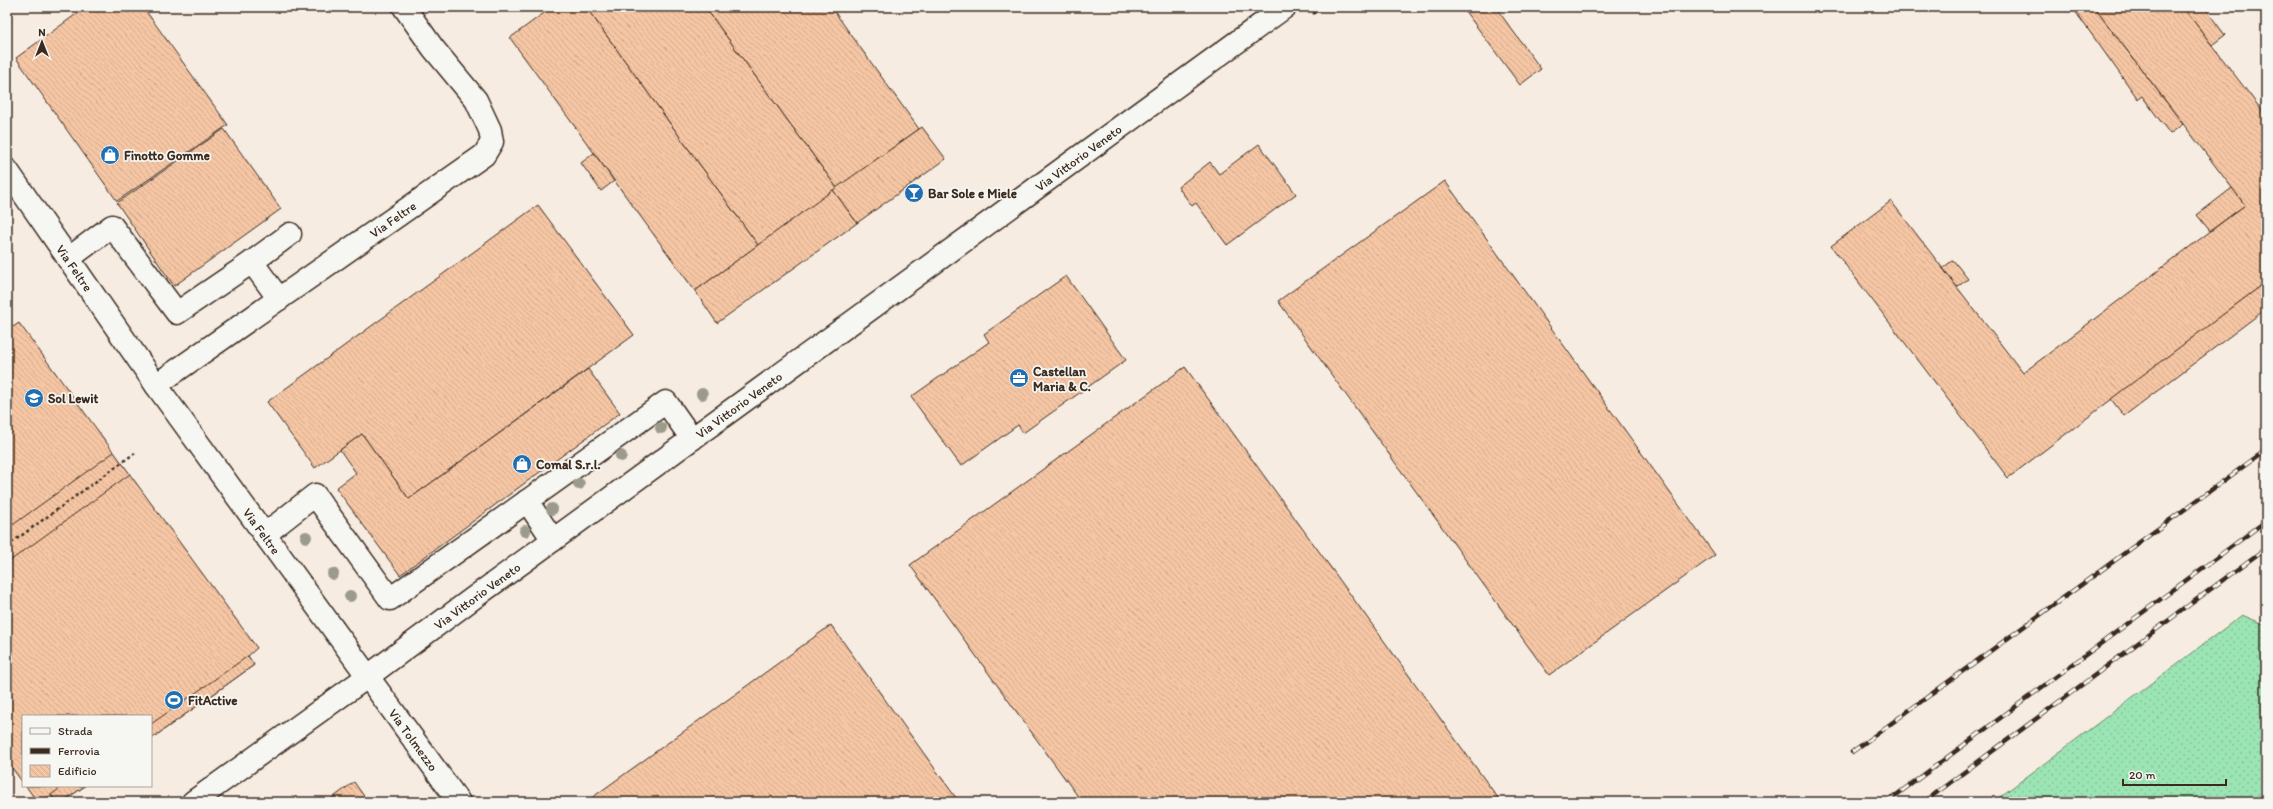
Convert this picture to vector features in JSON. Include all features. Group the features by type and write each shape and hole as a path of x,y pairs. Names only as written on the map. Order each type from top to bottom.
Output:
{"street":[{"name":"Via Feltre","path":"156,385 484,155 492,142 490,130 476,100 433,48 404,7"},
{"name":"Via Vittorio Veneto","path":"193,802 367,678 553,540 1285,7"},
{"name":"Via Feltre","path":"7,170 156,385 367,678"},
{"path":"68,259 112,226 177,313 290,234"},
{"path":"252,262 279,299"},
{"path":"264,534 315,495 390,599 666,402 692,439"},
{"path":"527,501 553,540"},
{"name":"Via Tolmezzo","path":"367,678 459,802"}],"path":[{"path":"7,546 135,453"}],"green space":[{"path":"2242,615 2266,625 2266,802 1993,802"}],"building":[{"path":"86,7 143,7 228,125 117,201 16,58"},
{"path":"552,7 586,7 758,245 695,291 510,38"},
{"path":"586,7 705,7 837,188 758,245"},
{"path":"705,7 831,7 919,129 837,188"},
{"path":"1462,7 1506,7 1499,12 1541,69 1520,85"},
{"path":"2072,7 2094,7 2183,124 2170,134 2142,96 2138,99"},
{"path":"2094,7 2183,7 2266,116 2266,282 2008,478 1831,246 1891,201 2023,373 2245,205"},
{"path":"2183,7 2204,7 2225,35 2212,45"},
{"path":"922,127 946,159 857,223 833,190"},
{"path":"224,129 281,209 174,286 117,203"},
{"path":"1259,144 1296,194 1227,245 1196,203 1192,206 1178,187 1210,162 1219,174"},
{"path":"594,153 614,181 601,191 581,163"},
{"path":"1445,181 1715,555 1549,675 1278,301"},
{"path":"2232,188 2245,205 2210,231 2197,215"},
{"path":"833,190 857,223 717,323 695,291"},
{"path":"538,205 634,335 409,499 362,434 315,468 267,402"},
{"path":"1953,260 1968,279 1957,287 1943,268"},
{"name":"Castellan Maria & C.","path":"1066,276 1126,360 1023,433 1018,425 961,466 911,397 989,342 984,334"},
{"path":"2266,282 2266,309 2124,416 2111,399"},
{"path":"7,320 13,327 19,323 257,648 248,656 254,665 152,738 152,715 22,715 22,782 7,761"},
{"path":"1185,367 1501,802 1082,802 910,565"},
{"path":"588,369 620,413 400,575 336,488 356,473 340,450 362,434 409,499"},
{"path":"114,452 130,474 7,563 7,529"},
{"path":"831,625 959,802 586,802"},
{"path":"248,656 254,665 152,738 152,723"},
{"path":"354,782 368,802 327,802"},
{"path":"27,787 84,787 62,802 56,802 51,795 41,802 37,802"},
{"path":"62,787 84,787 62,802 56,802 51,795"}],"railway":[{"path":"1852,752 2266,450"},
{"path":"1887,802 2266,521"},
{"path":"1924,802 2266,548"}],"place":[{"name":"Finotto Gomme","path":"110,155"},
{"name":"Bar Sole e Miele","path":"914,193"},
{"name":"Castellan Maria & C.","path":"1019,378"},
{"name":"Sol Lewit","path":"34,398"},
{"name":"Comal S.r.l.","path":"522,464"},
{"name":"FitActive","path":"174,700"}]}
